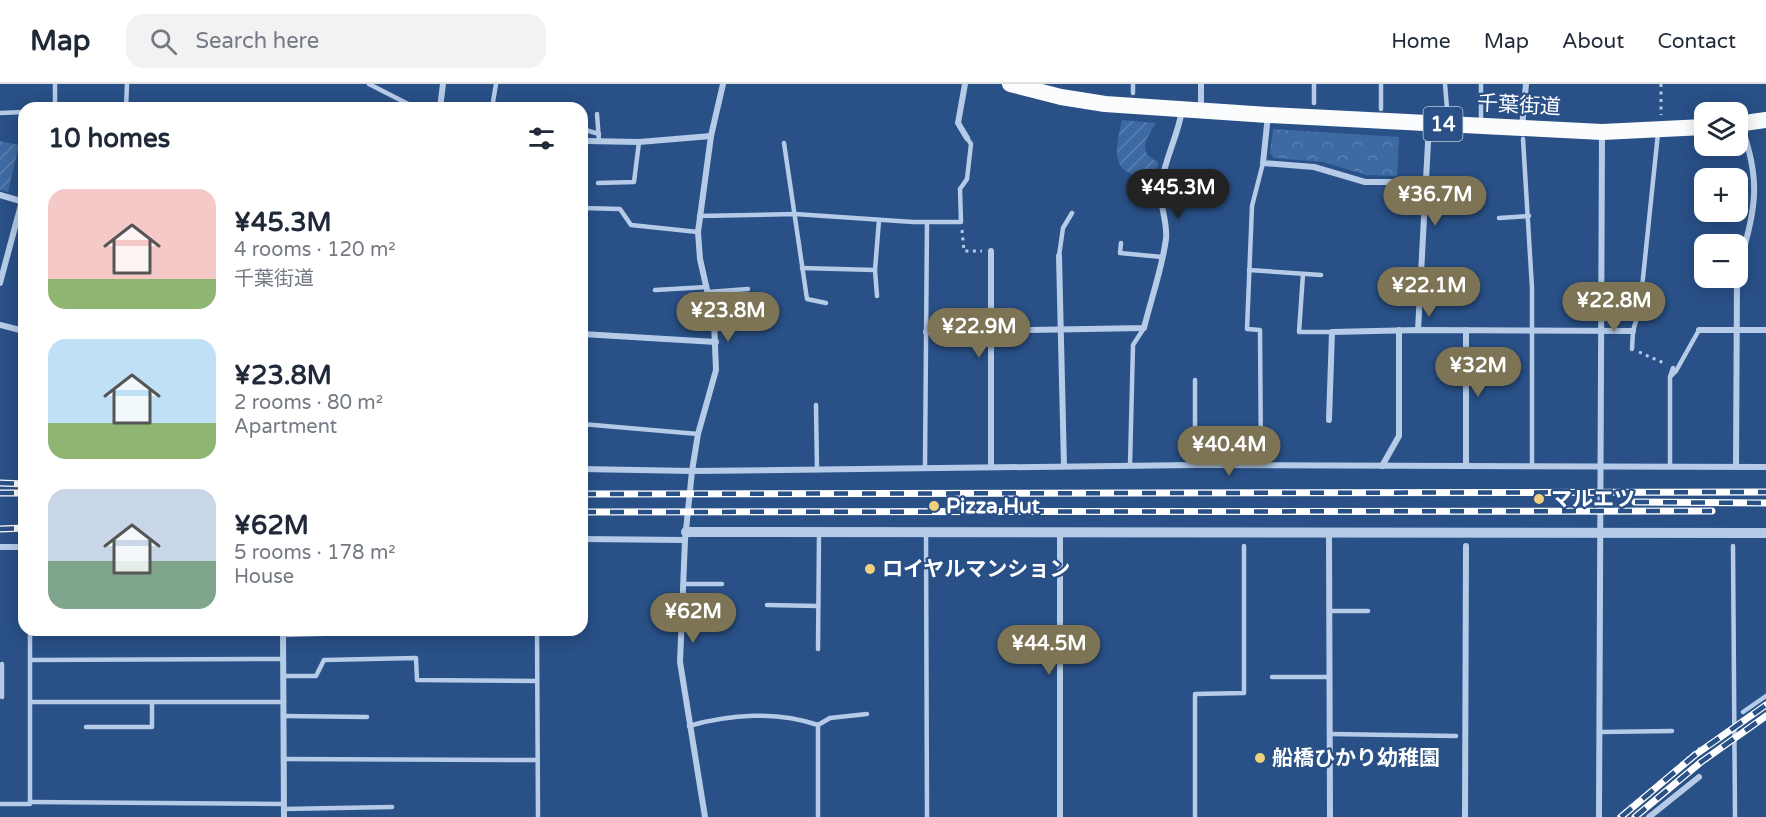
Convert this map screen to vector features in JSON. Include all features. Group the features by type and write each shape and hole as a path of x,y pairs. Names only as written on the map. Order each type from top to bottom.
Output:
{"highway":[{"name":"千葉街道","path":"1010,84 1061,97 1105,104 1481,126 1522,134 1602,132 1660,125 1694,127"},
{"path":"1748,123 1766,120"}],"street":[{"path":"441,102 443,84"},
{"path":"705,817 680,662 686,536 692,471 698,435 716,370 716,342 708,290 700,259 698,232 711,136 723,84"},
{"path":"965,84 958,123 967,138"},
{"path":"1201,84 1202,110"},
{"path":"1522,134 1526,84"},
{"path":"926,332 1144,328 1166,239 1166,213 1160,189 1164,165 1179,129 1182,109"},
{"path":"1268,115 1263,163 1314,167 1365,182 1424,182"},
{"path":"1418,330 1424,182 1429,123"},
{"path":"1599,817 1602,132"},
{"path":"588,141 599,138 639,142 711,136"},
{"path":"1748,147 1756,179 1755,204 1748,234"},
{"path":"0,195 18,200"},
{"path":"0,283 18,219"},
{"path":"991,251 991,467"},
{"path":"1059,256 1064,466"},
{"path":"1736,467 1737,288"},
{"path":"0,325 18,330"},
{"path":"1382,466 1399,436 1399,330"},
{"path":"1466,330 1466,465"},
{"path":"1699,330 1766,330"},
{"path":"1329,420 1332,332 1633,331"},
{"path":"588,334 716,342"},
{"path":"588,469 692,471 925,466 1130,465 1766,467"},
{"path":"588,539 819,534 1766,532"},
{"path":"1329,533 1330,817"},
{"path":"1060,534 1060,817"},
{"path":"1465,817 1466,546"},
{"path":"0,547 18,547"},
{"path":"283,636 284,817"},
{"path":"1649,817 1699,777"}],"lane":[{"path":"55,84 55,102"},
{"path":"126,102 127,84"},
{"path":"369,84 404,102"},
{"path":"493,102 496,84"},
{"path":"1133,84 1133,93"},
{"path":"1314,84 1314,103"},
{"path":"1381,84 1381,109"},
{"path":"1445,84 1448,124"},
{"path":"1481,84 1481,126"},
{"path":"0,113 18,112"},
{"path":"597,114 599,138"},
{"path":"1632,349 1633,331 1640,307 1660,125"},
{"path":"588,132 599,138"},
{"path":"1522,134 1529,216 1532,465"},
{"path":"699,216 795,214 879,220 960,222 960,189 967,179 971,144 967,138"},
{"path":"598,183 634,182 639,142"},
{"path":"784,143 807,299 826,303"},
{"path":"1261,465 1260,330 1247,329 1252,207 1263,163"},
{"path":"588,208 620,208 631,225 698,232"},
{"path":"1059,256 1063,228 1072,213"},
{"path":"1499,218 1529,216"},
{"path":"877,296 875,270 879,220"},
{"path":"925,466 927,222"},
{"path":"1121,243 1120,253 1162,256"},
{"path":"802,268 875,270"},
{"path":"1249,270 1321,275"},
{"path":"1303,274 1299,332 1332,332"},
{"path":"656,290 748,289"},
{"path":"1130,465 1132,345 1144,328"},
{"path":"1670,376 1676,372 1699,330"},
{"path":"1670,466 1670,376 1673,368"},
{"path":"1195,381 1195,465"},
{"path":"816,405 817,470"},
{"path":"588,425 698,435"},
{"path":"818,649 819,534"},
{"path":"926,534 927,817"},
{"path":"1195,817 1195,694 1244,693 1244,546"},
{"path":"1733,546 1735,817"},
{"path":"684,584 722,584"},
{"path":"768,605 818,606"},
{"path":"1329,611 1368,611"},
{"path":"30,636 30,802"},
{"path":"537,636 538,817"},
{"path":"283,676 316,676 324,660 417,658 417,680 537,681"},
{"path":"30,660 283,659"},
{"path":"2,664 2,697"},
{"path":"1272,677 1330,677"},
{"path":"1743,712 1766,696"},
{"path":"30,702 284,702"},
{"path":"86,728 152,727 152,702"},
{"path":"689,726 713,719 755,716 789,718 818,724 830,718 867,714"},
{"path":"284,716 367,717"},
{"path":"818,724 818,817"},
{"path":"1600,732 1672,731"},
{"path":"1330,734 1456,736"},
{"path":"284,759 538,760"},
{"path":"0,804 30,802 392,807"}],"path":[{"path":"1660,125 1661,84"},
{"path":"960,222 964,250 991,251"},
{"path":"1632,349 1673,368"},
{"path":"1618,817 1700,748"}],"green space":[{"path":"1122,120 1156,123 1145,145 1147,154 1158,162 1156,179 1133,174 1122,168 1117,148"},
{"path":"1273,129 1399,137 1397,176 1366,175 1323,162 1274,158 1270,153"},
{"path":"0,141 18,145 18,149 8,192 0,190"}],"railway":[{"path":"0,483 18,484"},
{"path":"588,494 1766,492"},
{"path":"0,493 18,493"},
{"path":"1635,502 1766,503"},
{"path":"588,512 1712,511"},
{"path":"0,529 18,528"},
{"path":"1621,817 1695,755 1766,705"},
{"path":"1635,817 1701,762 1766,716"}],"place":[{"name":"マルエツ","path":"1539,499"},
{"name":"Pizza Hut","path":"934,506"},
{"name":"ロイヤルマンション","path":"870,569"},
{"name":"船橋ひかり幼稚園","path":"1260,758"}]}
